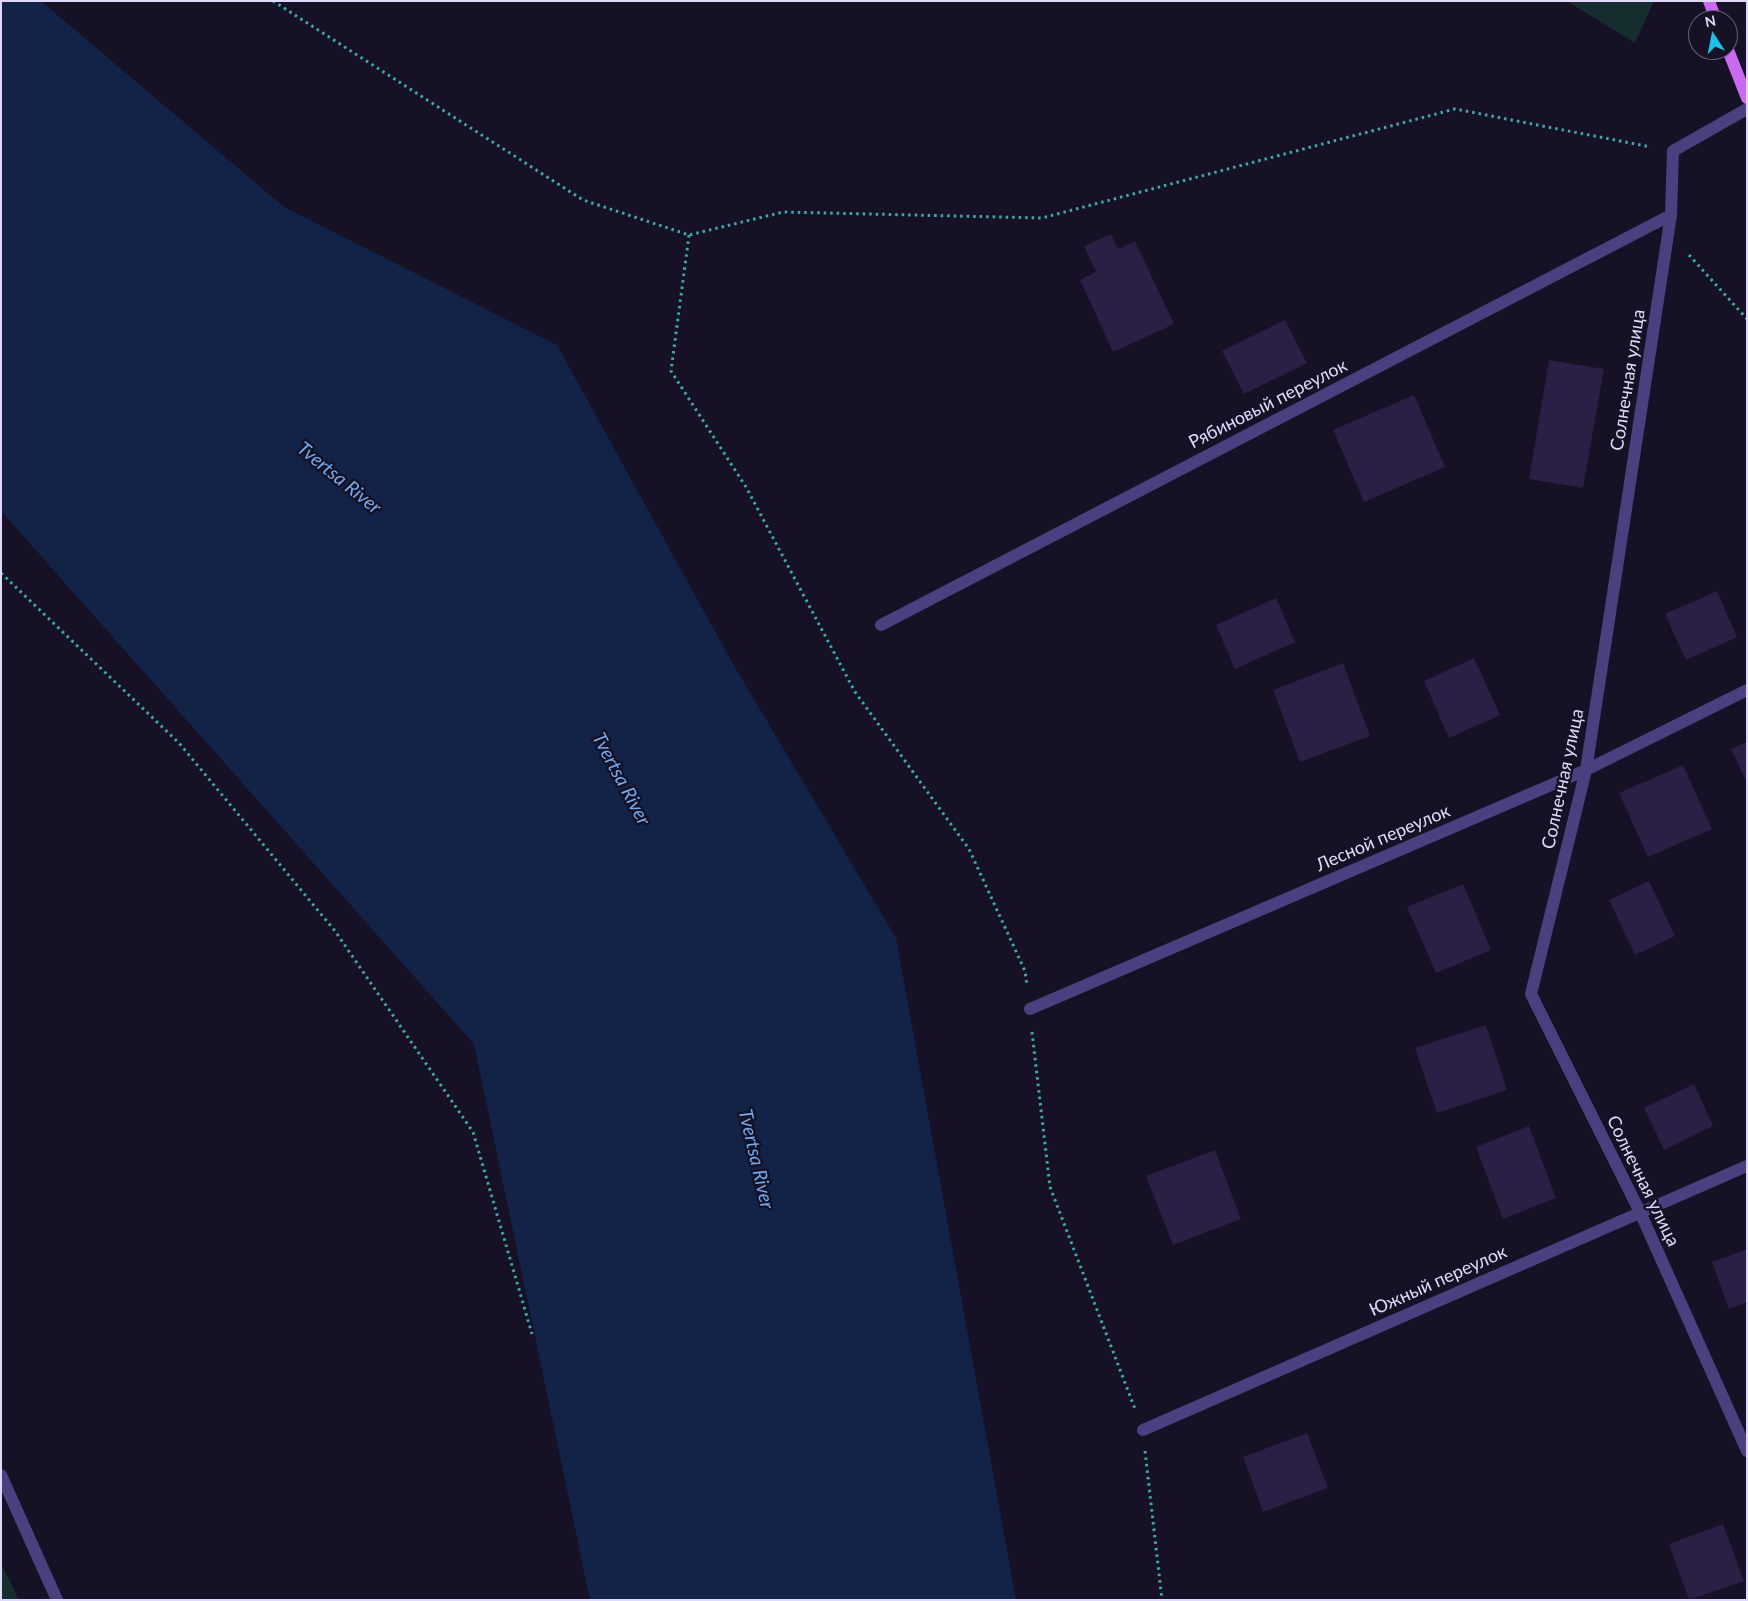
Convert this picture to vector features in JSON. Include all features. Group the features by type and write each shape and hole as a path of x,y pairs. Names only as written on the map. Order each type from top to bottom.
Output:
{"main road":[{"path":"1732,60 1747,98"}],"street":[{"path":"1674,151 1747,109"},
{"name":"Солнечная улица","path":"1674,151 1671,215 1586,770 1531,994 1640,1212 1747,1451"},
{"name":"Рябиновый переулок","path":"881,625 1671,215"},
{"name":"Лесной переулок","path":"1030,1009 1586,770 1747,690"},
{"name":"Южный переулок","path":"1142,1430 1747,1166"},
{"path":"1,1475 57,1600"}],"path":[{"path":"273,1 583,200 689,235 783,212 1042,218 1455,109 1674,151"},
{"path":"1668,232 1747,319"},
{"path":"689,235 671,371 746,487 855,692 969,849 1025,971 1050,1186 1142,1430 1162,1600"},
{"path":"1,573 179,743 335,931 473,1132 532,1334"}],"green space":[{"path":"1567,1 1654,1 1635,43"},
{"path":"1,1563 19,1600 1,1600"}],"water":[{"name":"Tvertsa River","path":"1,1 41,1 284,207 557,345 733,664 896,938 1016,1600 590,1600 474,1044 1,511"}],"building":[{"path":"1111,234 1118,249 1135,241 1174,324 1113,352 1080,280 1096,272 1084,246"},
{"path":"1285,320 1307,363 1244,394 1222,351"},
{"path":"1549,360 1604,369 1583,488 1529,479"},
{"path":"1414,395 1445,467 1364,502 1333,430"},
{"path":"1717,591 1737,637 1686,660 1665,614"},
{"path":"1276,598 1295,642 1235,669 1216,625"},
{"path":"1474,658 1500,715 1449,738 1424,681"},
{"path":"1343,663 1370,736 1300,762 1273,690"},
{"path":"1747,742 1747,783 1731,749"},
{"path":"1683,765 1712,829 1648,857 1619,793"},
{"path":"1649,881 1675,936 1635,955 1609,900"},
{"path":"1463,884 1491,950 1436,973 1407,907"},
{"path":"1486,1025 1507,1090 1437,1113 1415,1048"},
{"path":"1694,1084 1713,1126 1664,1150 1644,1108"},
{"path":"1529,1126 1556,1198 1503,1219 1476,1147"},
{"path":"1215,1150 1241,1219 1173,1245 1146,1176"},
{"path":"1747,1249 1747,1302 1729,1309 1712,1262"},
{"path":"1307,1433 1328,1488 1263,1512 1243,1457"},
{"path":"1723,1524 1744,1581 1689,1600 1669,1544"}]}
